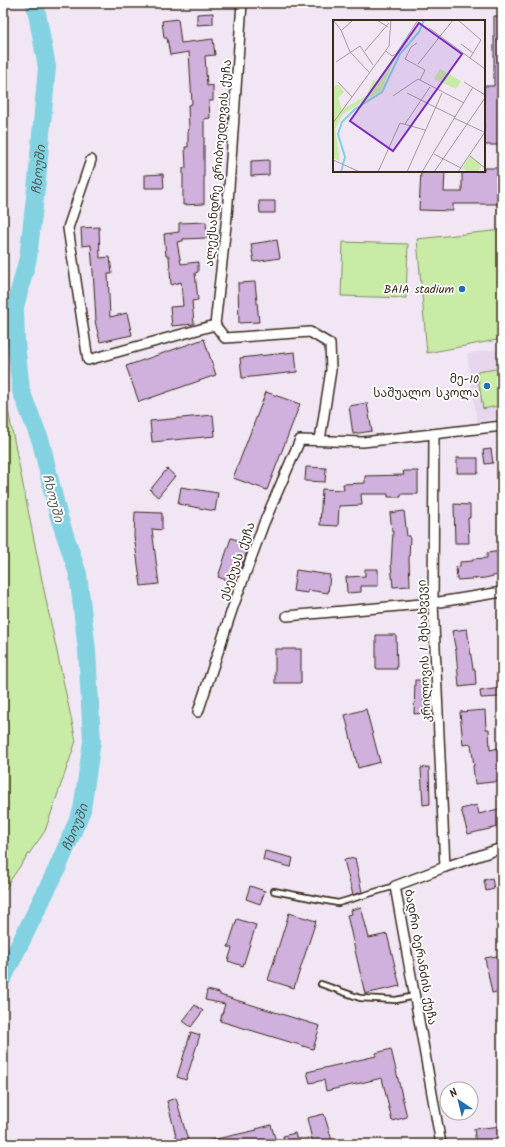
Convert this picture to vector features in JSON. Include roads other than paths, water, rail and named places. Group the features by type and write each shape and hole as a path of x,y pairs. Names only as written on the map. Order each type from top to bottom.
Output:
{"street":[{"name":"ალექსანდრე გრიბოედოვის ქუჩა","path":"215,325 227,216 242,3"},
{"path":"91,160 68,228 88,360 215,325 225,338 310,332 330,344 331,370 320,440"},
{"name":"ესებუას ქუჩა","path":"198,712 233,607 261,530 300,440 363,442 502,426"},
{"name":"კრილოვის I შესახვევი","path":"434,434 433,603 445,867"},
{"path":"287,616 433,603 502,592"},
{"name":"ბადრი ბერანძის ქუჩა","path":"441,1144 395,886 502,848"}],"lane":[{"path":"274,891 338,903 395,886"},
{"path":"321,984 360,998 396,1000 415,996"}],"waterway":[{"name":"ჩხოუში","path":"3,978 57,869 82,810 92,741 87,650 78,574 58,514 41,442 21,391 16,342 15,307 28,258 37,180 47,67 35,3"}],"place":[{"name":"BAIA stadium","path":"462,289"},
{"name":"მე-10 საშუალო სკოლა","path":"487,386"}]}
